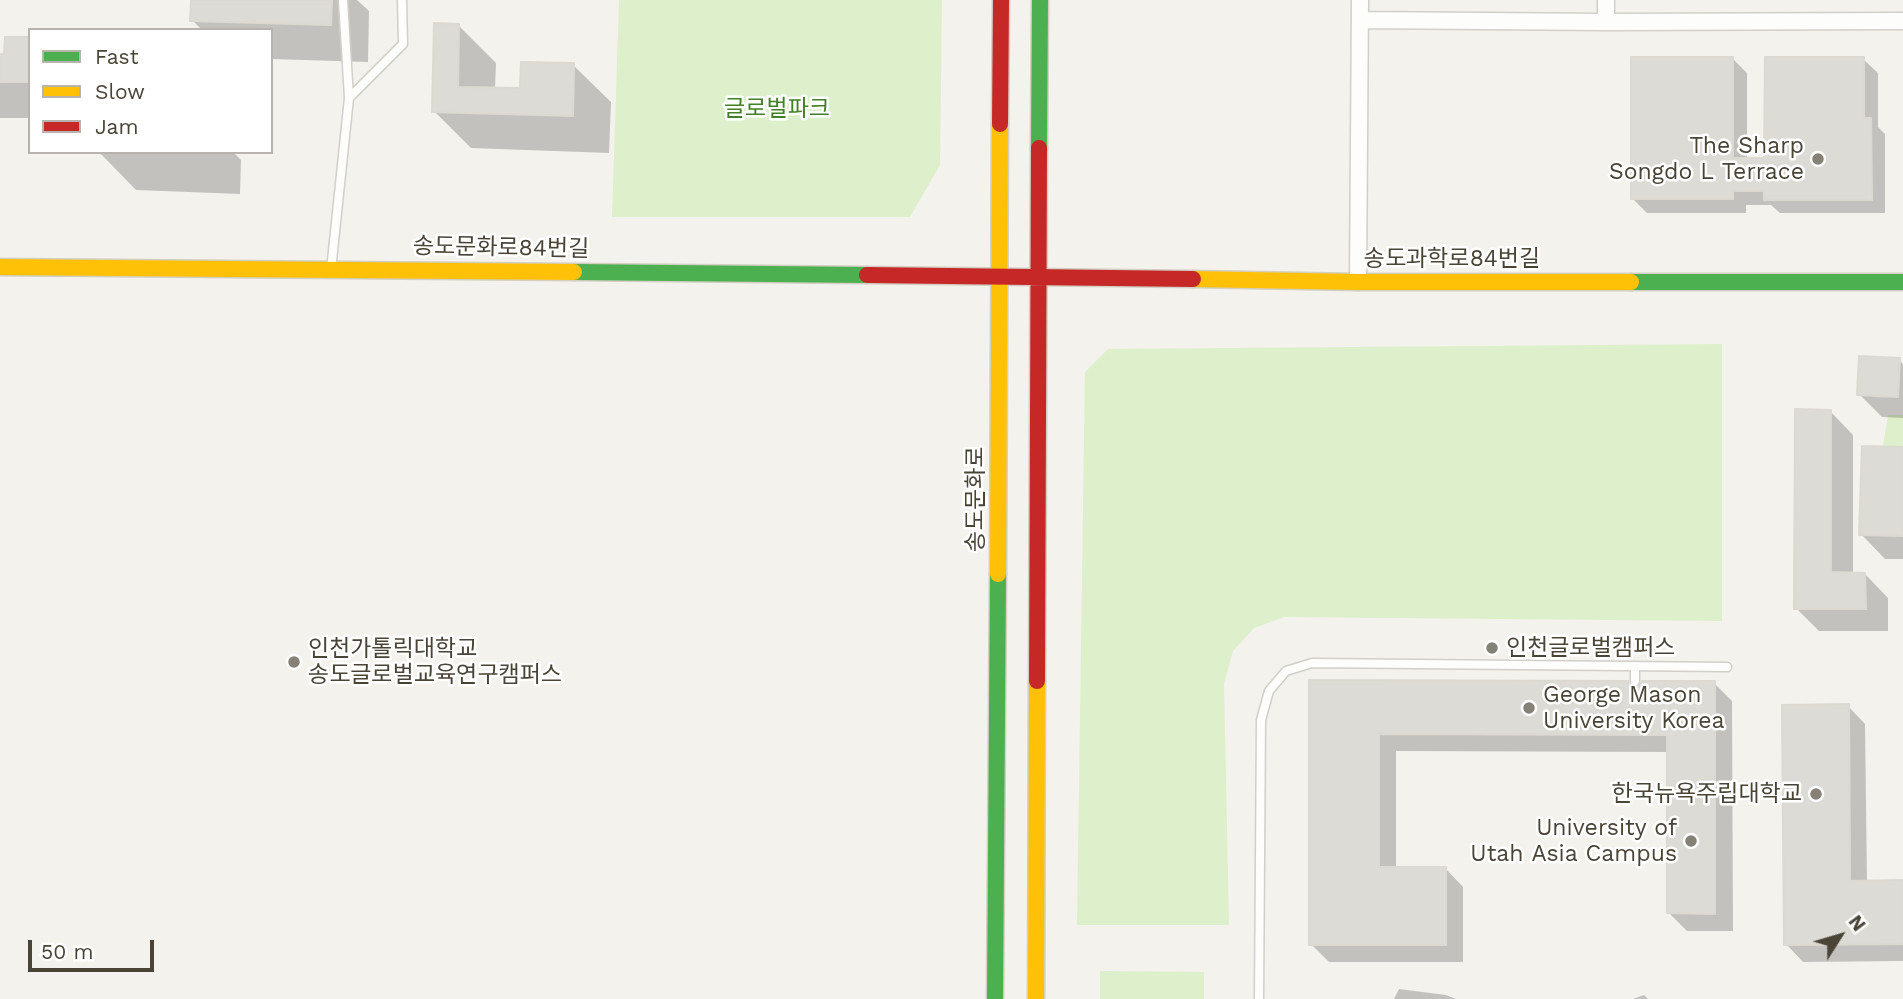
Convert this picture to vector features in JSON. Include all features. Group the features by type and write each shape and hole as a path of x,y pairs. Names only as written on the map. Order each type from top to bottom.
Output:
{"street":[{"name":"송도문화로","path":"995,999 1001,0"},
{"path":"1036,999 1040,0"},
{"path":"1359,282 1360,0"},
{"path":"1606,0 1606,22"},
{"path":"1360,20 1903,21"},
{"name":"송도문화로84번길","path":"0,267 1001,276"},
{"name":"송도과학로84번길","path":"1001,276 1359,282 1903,282"}],"lane":[{"path":"331,270 349,98 343,0"},
{"path":"349,98 403,44 402,0"},
{"path":"1259,999 1261,720 1269,691 1286,671 1312,663 1727,667"},
{"path":"1635,666 1635,681"}],"green space":[{"name":"글로벌파크","path":"619,0 942,0 940,165 910,217 612,217"},
{"path":"1722,344 1722,621 1284,617 1254,628 1233,651 1224,683 1229,925 1077,925 1085,372 1108,349"},
{"path":"1888,415 1903,415 1903,533 1881,458"},
{"path":"1100,971 1204,972 1204,999 1100,999"}],"building":[{"path":"191,0 332,0 331,25 190,21"},
{"path":"434,23 459,24 458,87 520,88 521,62 574,63 573,116 432,112"},
{"path":"5,37 28,37 28,82 0,82 0,54 4,54"},
{"path":"1631,57 1733,57 1733,158 1764,158 1765,57 1864,57 1864,118 1871,118 1872,200 1764,200 1764,191 1733,191 1733,199 1631,199"},
{"path":"1859,356 1900,358 1898,397 1857,395"},
{"path":"1795,409 1831,410 1831,572 1865,573 1866,609 1794,609"},
{"path":"1862,446 1903,447 1903,536 1859,535"},
{"path":"1309,680 1628,681 1634,687 1639,686 1642,681 1715,681 1715,914 1667,913 1667,735 1379,734 1379,867 1446,867 1446,945 1309,945"},
{"name":"한국뉴욕주립대학교","path":"1849,704 1850,881 1903,880 1903,944 1784,945 1782,705"}],"traffic: fast":[{"path":"1039,148 1040,0"},
{"path":"574,272 867,275"},
{"path":"1631,282 1903,282"},
{"path":"995,999 998,574"}],"traffic: slow":[{"path":"998,574 1000,124"},
{"path":"0,267 574,272"},
{"path":"1193,279 1631,282"},
{"path":"1036,999 1037,681"}],"traffic: jam":[{"path":"1000,124 1001,0"},
{"path":"1037,681 1039,148"},
{"path":"867,275 1193,279"}],"place":[{"name":"The Sharp Songdo L Terrace","path":"1818,159"},
{"name":"인천글로벌캠퍼스","path":"1492,648"},
{"name":"인천가톨릭대학교 송도글로벌교육연구캠퍼스","path":"294,662"},
{"name":"George Mason University Korea","path":"1529,708"},
{"name":"한국뉴욕주립대학교","path":"1816,794"},
{"name":"University of Utah Asia Campus","path":"1691,841"}]}
